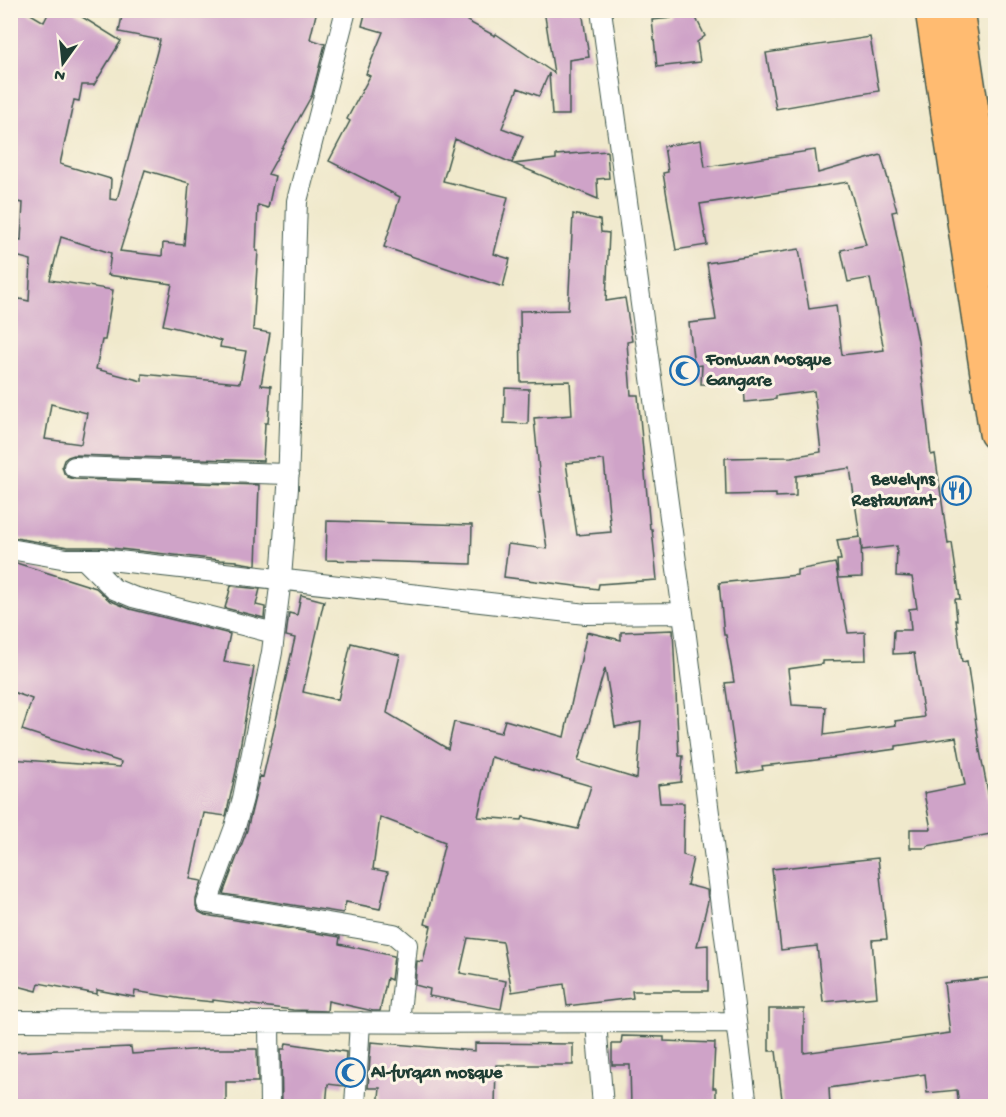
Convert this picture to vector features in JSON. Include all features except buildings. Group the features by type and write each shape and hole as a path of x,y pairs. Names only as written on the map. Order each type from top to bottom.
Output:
{"highway":[{"path":"932,10 996,433"},
{"path":"957,10 996,271"}],"street":[{"path":"346,10 297,201 289,474 281,578 272,652 243,798 235,827 207,903 394,934 407,945 399,1022"},
{"path":"601,10 747,1107"},
{"path":"74,467 289,474"},
{"path":"10,549 67,559 101,559 281,578 586,614 683,613"},
{"path":"84,559 114,589 133,597 273,633"},
{"path":"10,1021 736,1022"},
{"path":"269,1023 270,1107"},
{"path":"355,1107 360,1023"},
{"path":"596,1023 603,1107"}],"place":[{"name":"Fomwan Mosque Gangare","path":"685,370"},
{"name":"Bevelyns Restaurant","path":"956,490"},
{"name":"Al-furqan mosque","path":"350,1073"}]}
